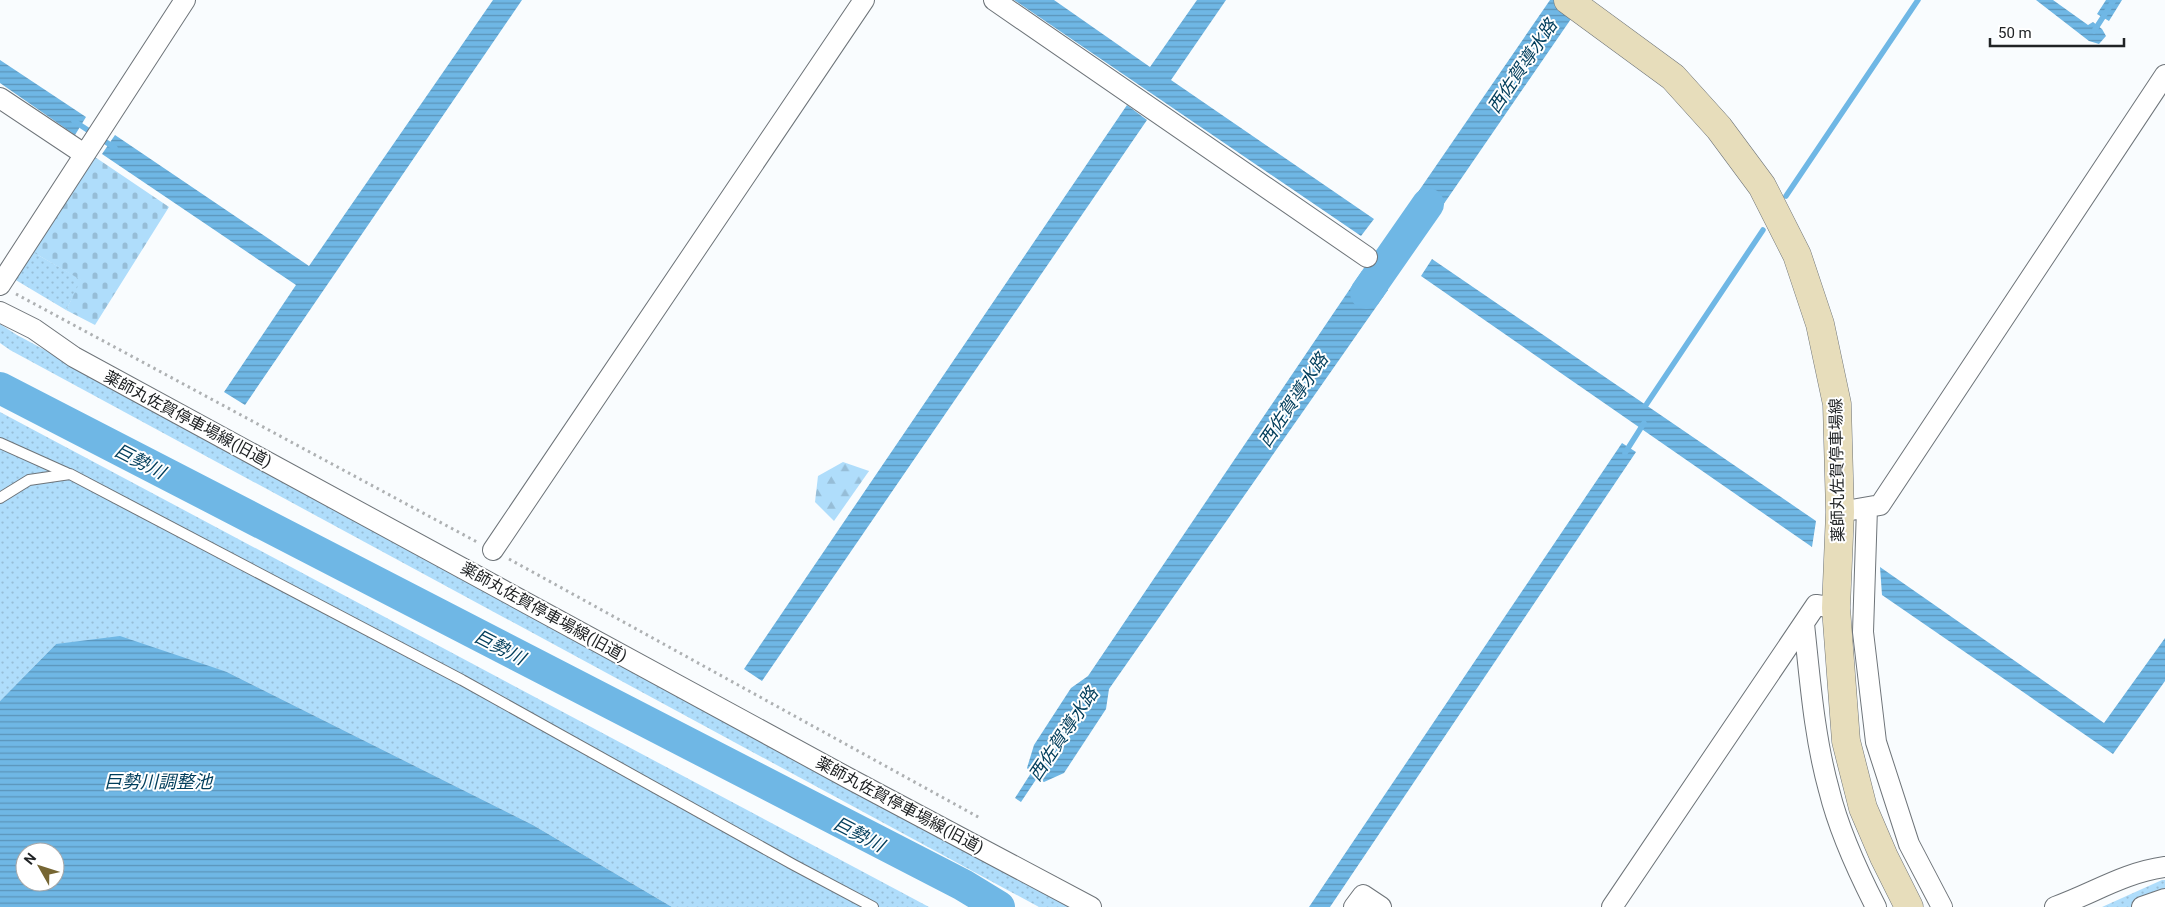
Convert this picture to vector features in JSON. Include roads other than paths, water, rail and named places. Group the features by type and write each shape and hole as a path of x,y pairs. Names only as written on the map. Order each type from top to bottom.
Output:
{"main road":[{"name":"薬師丸佐賀停車場線","path":"1578,8 1673,77 1719,128 1762,186 1797,255 1820,324 1838,404 1840,512 1836,608 1846,742 1863,808 1884,857 1909,907"}],"street":[{"path":"0,285 185,0"},
{"path":"493,550 864,0"},
{"path":"994,0 1367,257"},
{"path":"1840,512 1880,505 2165,75"},
{"path":"0,98 84,154"},
{"name":"薬師丸佐賀停車場線(旧道)","path":"0,312 34,329 74,357 1091,907"},
{"path":"1867,508 1862,632 1876,742 1908,844 1942,907"},
{"path":"1612,907 1816,605 1836,608"},
{"path":"1804,624 1813,708 1829,791 1855,866 1876,907"},
{"path":"2055,907 2076,900 2126,876 2143,870 2165,867"},
{"path":"1354,907 1363,895 1381,907"},
{"path":"2142,907 2165,899"}],"lane":[{"path":"0,443 70,474 462,680 873,907"},
{"path":"0,498 29,480 70,474"}],"water":[{"path":"493,0 522,0 245,405 224,392 296,285 102,154 115,135 309,266"},
{"path":"1014,0 1054,0 1150,67 1197,0 1226,0 1171,80 1374,219 1361,236"},
{"path":"1550,0 1584,0 1430,224 1422,219 1407,242 1399,236 1414,213 1407,208"},
{"path":"2036,0 2053,0 2088,25 2093,22 2102,29 2106,36 2099,44 2089,41"},
{"path":"2106,0 2122,0 2109,21 2097,14"},
{"path":"0,60 86,117 75,135 0,83"},
{"path":"1127,105 1147,120 762,681 744,669"},
{"path":"1388,253 1396,259 1381,284 1388,290 1109,689 1106,709 1064,773 1044,782 1037,778 1021,802 1015,798 1031,773 1027,768 1034,745 1071,688 1088,676 1362,271 1372,277"},
{"path":"1432,259 1816,521 1812,547 1421,276"},
{"path":"1622,443 1636,452 1330,907 1309,907"},
{"path":"1880,567 2104,723 2165,638 2165,681 2113,754 1882,595"},
{"name":"巨勢川調整池","path":"120,636 227,672 533,825 672,907 0,907 0,701 56,644"}],"waterway":[{"path":"1786,196 1918,0"},
{"path":"2094,31 2114,0"},
{"path":"74,121 115,148"},
{"name":"西佐賀導水路","path":"1366,293 1428,204"},
{"path":"1646,405 1763,230"},
{"name":"巨勢川","path":"0,388 963,885 999,907"},
{"path":"1625,453 1644,423"}]}
